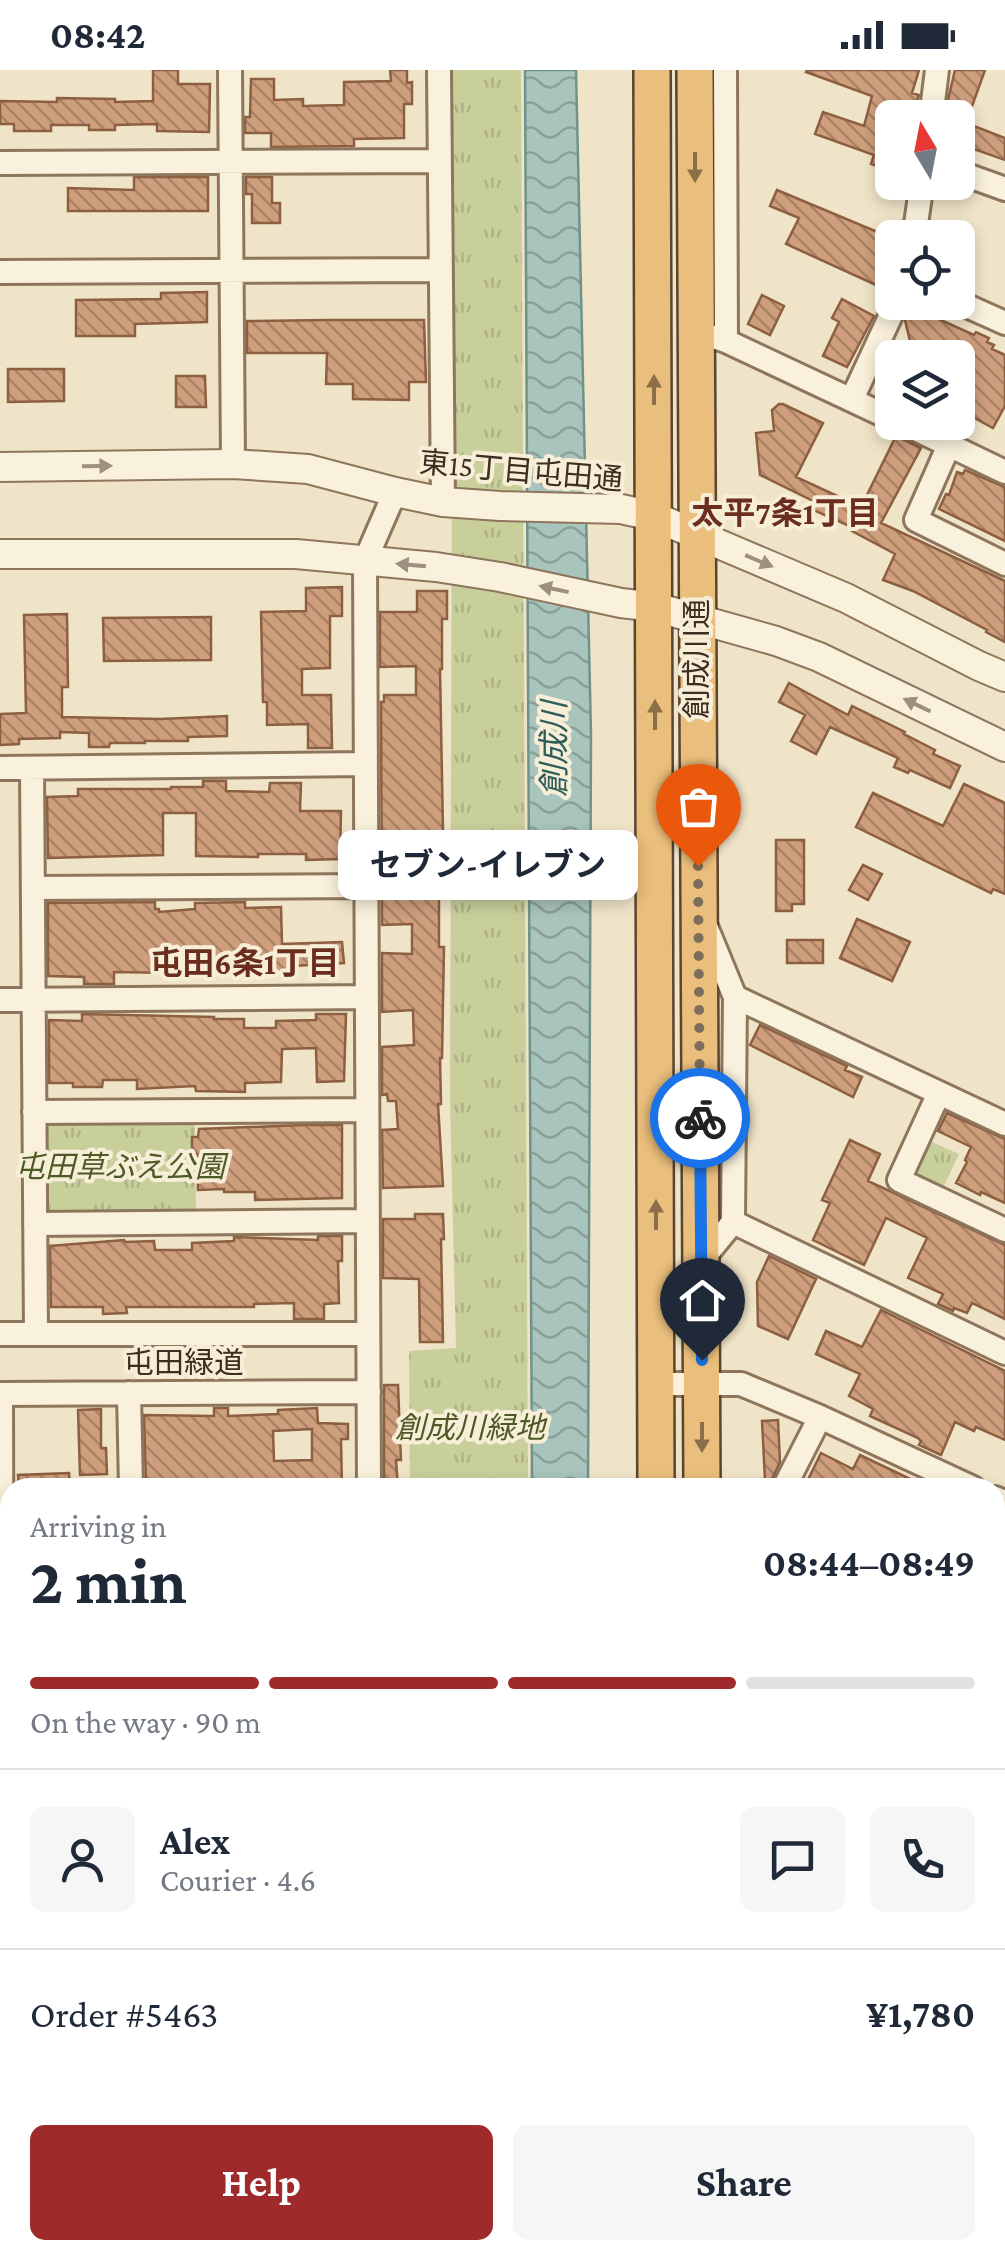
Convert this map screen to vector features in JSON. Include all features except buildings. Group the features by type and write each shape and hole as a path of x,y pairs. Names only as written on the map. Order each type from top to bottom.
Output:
{"highway":[{"name":"創成川通","path":"652,70 656,1478"},
{"name":"創成川通","path":"694,70 712,336 697,535 696,618 702,1478"}],"street":[{"path":"230,70 233,464"},
{"path":"439,70 443,502"},
{"path":"725,70 712,336 875,410"},
{"path":"933,100 937,70"},
{"path":"0,163 438,161"},
{"path":"975,178 1005,189"},
{"path":"0,272 440,270"},
{"path":"975,310 1005,324"},
{"path":"852,400 890,320"},
{"path":"939,440 1005,472"},
{"path":"949,445 916,520 1005,564"},
{"name":"東15丁目屯田通","path":"0,468 233,464 308,469 443,502 621,510 653,516 846,598 1005,677"},
{"path":"369,1478 364,561 394,492"},
{"path":"0,554 296,554 436,567 507,579 655,608 776,641 819,657 1005,747"},
{"path":"0,768 365,764"},
{"path":"32,768 36,1334"},
{"path":"33,888 366,886"},
{"path":"698,906 735,997 733,1222 701,1261"},
{"path":"0,1000 366,997"},
{"path":"735,997 1005,1124"},
{"path":"940,1093 899,1180 1005,1230"},
{"path":"34,1112 366,1110"},
{"path":"35,1224 367,1221"},
{"path":"733,1222 1005,1352"},
{"path":"0,1334 368,1334"},
{"path":"656,1384 742,1384 951,1478"},
{"name":"屯田緑道","path":"0,1394 368,1392"},
{"path":"130,1393 131,1478"},
{"path":"0,1394 0,1478"},
{"path":"789,1478 820,1417"}],"green space":[{"name":"創成川緑地","path":"448,70 521,70 528,1478 410,1478 409,1351 456,1348 450,1102 452,432"},
{"name":"屯田草ぶえ公園","path":"50,1122 195,1122 196,1212 51,1212 44,1204 45,1128"},
{"path":"923,1138 959,1154 941,1192 906,1176"}],"water":[{"name":"創成川","path":"525,70 576,70 591,734 588,1478 532,1478"}],"way so far":[{"path":"698,866 700,1118"}],"place":[{"name":"セブン-イレブン","path":"698,866"}],"district":[{"name":"太平7条1丁目","path":"785,513"},
{"name":"屯田6条1丁目","path":"245,963"}],"route":[{"path":"700,1118 702,1360"}]}
